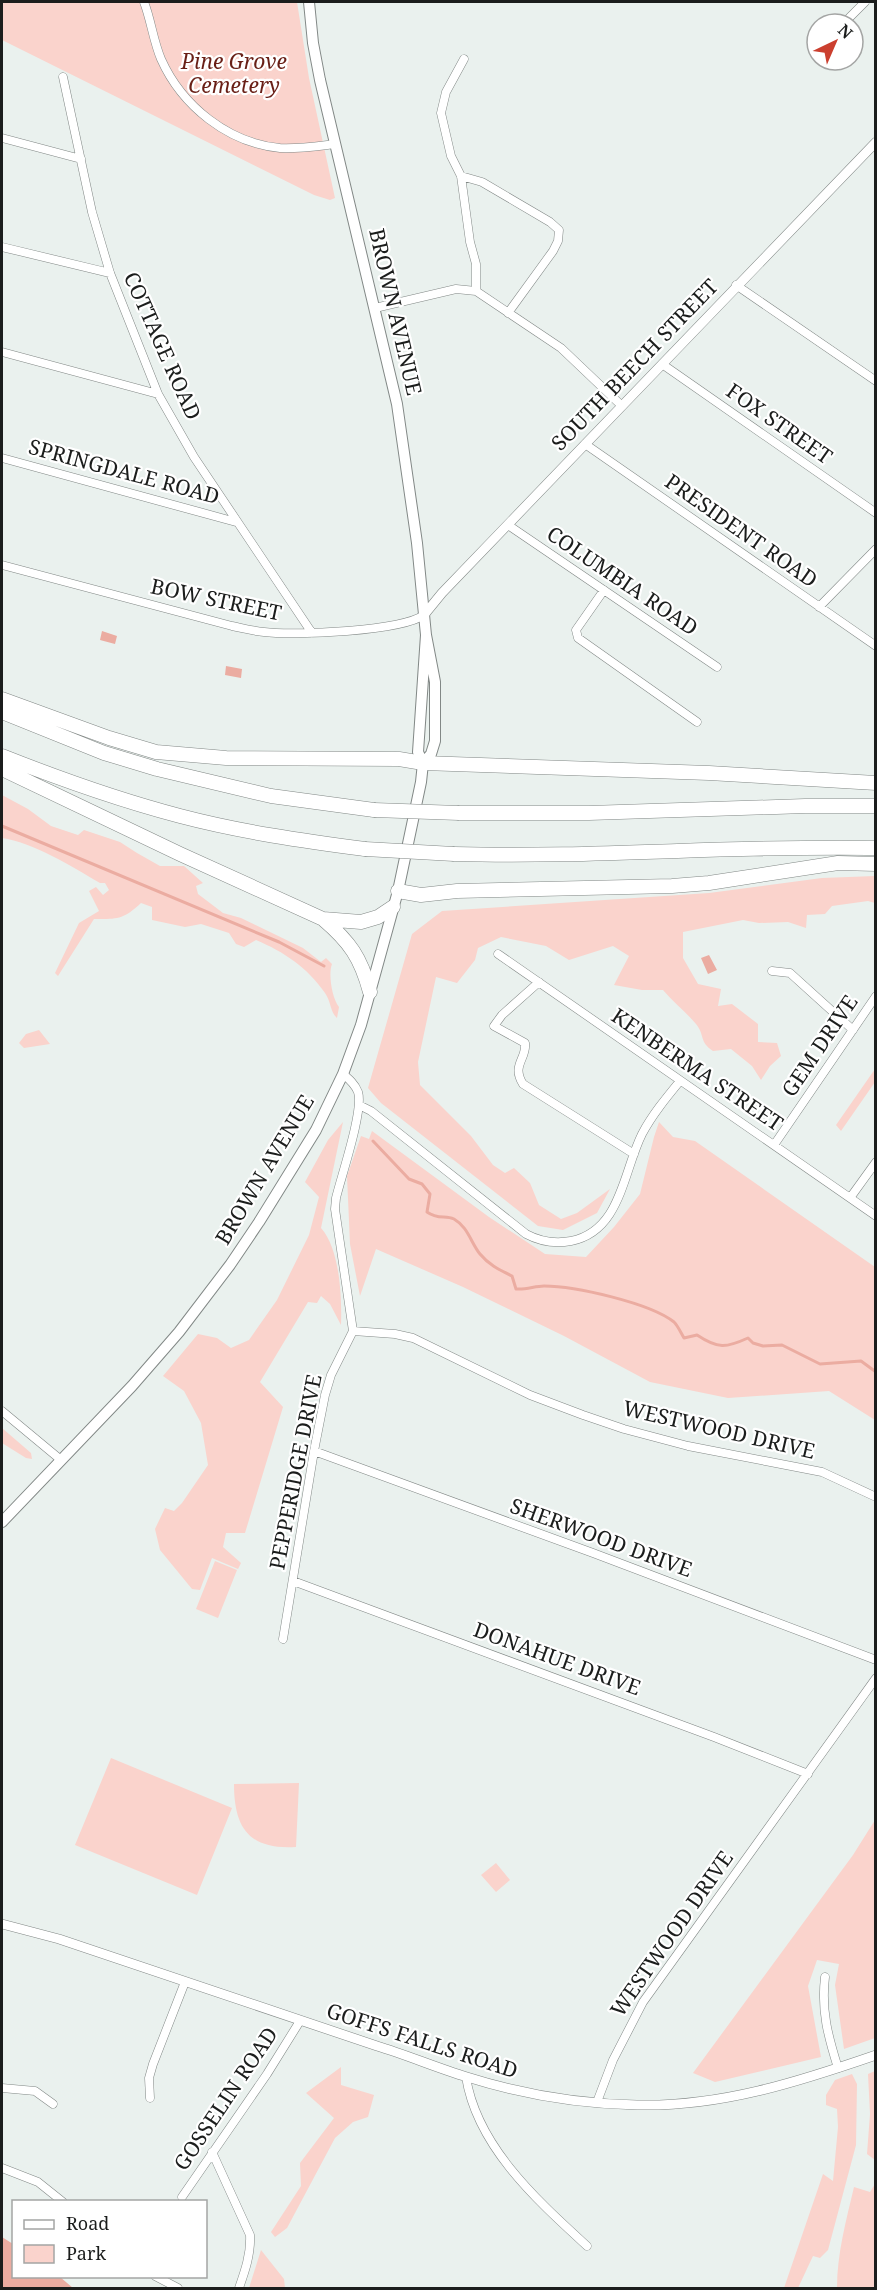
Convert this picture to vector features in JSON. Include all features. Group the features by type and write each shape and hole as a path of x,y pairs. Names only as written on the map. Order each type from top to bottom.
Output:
{"highway":[{"path":"2,699 100,735 156,752 226,758 399,759 423,763 709,773 876,783"},
{"path":"2,712 104,753 168,772 271,796 374,810 459,813 589,813 876,806"},
{"path":"2,756 92,790 182,817 299,841 365,849 525,856 712,849 876,848"},
{"path":"2,770 323,919 352,947 361,962 370,992"},
{"path":"398,891 421,895 457,891 672,886 710,883 837,863 876,864"},
{"path":"323,919 362,922 378,917 393,907"}],"main road":[{"name":"BROWN AVENUE","path":"2,1522 160,1354 230,1265 303,1153 343,1074 370,992 411,835 423,763 433,748 435,682 426,635 397,404 335,144 313,43 309,2"},
{"name":"BROWN AVENUE","path":"423,763 418,752 426,635"}],"street":[{"path":"144,2 160,57 170,76 182,94 206,117 235,135 265,145 282,148 335,144"},
{"path":"464,59 446,92 441,113 451,156 461,176 470,242 476,264 476,291"},
{"name":"COTTAGE ROAD","path":"63,77 92,212 110,273 158,394 194,457 312,633"},
{"path":"2,138 81,159"},
{"name":"SOUTH BEECH STREET","path":"424,615 441,593 876,142"},
{"path":"461,176 482,182 550,222 558,230 558,241 553,251 508,313"},
{"path":"2,247 110,273"},
{"path":"736,285 876,381"},
{"path":"375,308 456,289 476,291 561,348 622,406"},
{"path":"2,352 158,394"},
{"name":"FOX STREET","path":"662,364 876,513"},
{"name":"PRESIDENT ROAD","path":"585,444 876,646"},
{"name":"SPRINGDALE ROAD","path":"2,458 236,522"},
{"name":"COLUMBIA ROAD","path":"508,525 717,668"},
{"path":"819,607 876,549"},
{"name":"BOW STREET","path":"2,565 264,633 312,633 408,623 424,615"},
{"path":"604,590 576,630 578,638 697,722"},
{"name":"KENBERMA STREET","path":"498,954 876,1216"},
{"path":"772,971 790,973 853,1030"},
{"path":"539,982 502,1015 495,1026 525,1043 525,1050 518,1064 520,1079 523,1084 564,1111 634,1154"},
{"name":"GEM DRIVE","path":"774,1145 876,996"},
{"path":"343,1074 354,1083 358,1092 359,1106 335,1209 353,1331"},
{"path":"359,1106 371,1111 526,1234 546,1242 576,1240 601,1226 614,1208 634,1154 653,1116 680,1081"},
{"path":"850,1198 876,1162"},
{"name":"PEPPERIDGE DRIVE","path":"283,1639 314,1451 331,1375 353,1331"},
{"name":"WESTWOOD DRIVE","path":"353,1331 395,1334 413,1338 530,1395 583,1415 624,1429 688,1446 822,1472 876,1497"},
{"path":"2,1411 61,1460"},
{"name":"SHERWOOD DRIVE","path":"314,1451 876,1660"},
{"name":"DONAHUE DRIVE","path":"293,1581 703,1732 808,1774"},
{"name":"WESTWOOD DRIVE","path":"597,2102 613,2060 644,2002 876,1678"},
{"name":"GOFFS FALLS ROAD","path":"2,1924 59,1939 466,2077 514,2090 597,2102 638,2105 702,2102 766,2090 876,2055"},
{"path":"825,1977 822,2000 838,2068"},
{"path":"150,2098 149,2078 153,2064 185,1982"},
{"name":"GOSSELIN ROAD","path":"182,2197 267,2074 300,2020"},
{"path":"466,2077 474,2109 502,2156 543,2204 588,2247"},
{"path":"2,2088 35,2091 53,2104"},
{"path":"212,2152 250,2235 246,2267 239,2289"},
{"path":"2,2168 38,2182 60,2200"},
{"path":"157,2278 178,2289"}],"green space":[{"name":"Pine Grove Cemetery","path":"2,2 297,2 309,78 335,198 330,200 314,195 2,40"},
{"path":"2,795 28,809 51,826 78,835 84,830 120,842 160,866 184,866 203,883 196,886 198,894 223,913 241,918 303,948 321,962 326,958 332,964 331,986 339,1007 337,1018 327,996 311,975 276,950 256,940 244,947 236,944 229,933 201,924 185,927 152,920 152,907 141,903 129,913 119,917 94,919 58,976 55,973 79,923 99,911 89,891 96,887 103,895 109,890 105,883 100,883 52,856 26,844 2,838"},
{"path":"875,876 875,903 868,901 832,906 825,914 807,915 806,928 788,922 759,923 743,920 683,932 683,958 698,984 721,989 718,1006 732,1004 758,1024 758,1042 777,1043 781,1056 770,1066 761,1080 752,1066 731,1049 713,1051 709,1048 696,1024 663,990 642,990 614,985 629,956 613,946 569,960 546,946 501,937 478,948 475,960 457,983 436,977 418,1062 420,1085 471,1136 493,1165 505,1173 514,1168 530,1183 539,1205 561,1219 577,1213 610,1189 597,1213 563,1230 538,1226 381,1103 368,1088 412,934 442,911 709,893 822,878"},
{"path":"39,1030 50,1044 24,1048 19,1043 26,1034"},
{"path":"875,1069 875,1082 841,1131 836,1125"},
{"path":"343,1122 321,1228 336,1261 340,1288 341,1325 330,1304 321,1296 317,1303 308,1302 260,1382 283,1407 245,1533 226,1533 223,1547 241,1563 238,1569 212,1558 200,1590 192,1589 160,1550 155,1529 165,1508 174,1511 182,1503 208,1465 201,1423 184,1391 163,1376 198,1334 217,1338 231,1348 249,1340 277,1300 309,1235 319,1197 305,1182 328,1140"},
{"path":"659,1122 673,1137 695,1141 875,1267 875,1420 829,1391 728,1398 650,1382 564,1336 463,1287 376,1249 360,1296 350,1244 347,1176 361,1136 369,1139 372,1131 489,1217 545,1254 586,1257 640,1194"},
{"path":"2,1428 31,1453 32,1459 26,1458 2,1443"},
{"path":"215,1561 237,1570 218,1618 196,1609"},
{"path":"111,1758 232,1808 197,1895 75,1845"},
{"path":"299,1783 296,1847 267,1845 248,1834 237,1813 234,1784"},
{"path":"875,1820 875,2038 844,2049 835,1985 839,1964 817,1960 808,1986 821,2057 715,2082 693,2073 853,1855"},
{"path":"496,1863 510,1880 496,1892 481,1875"},
{"path":"341,2067 341,2085 374,2095 368,2117 353,2122 335,2138 287,2228 275,2237 271,2232 301,2186 300,2163 334,2118 306,2093"},
{"path":"875,2071 875,2160 867,2154 870,2114 868,2074"},
{"path":"852,2074 857,2084 856,2145 828,2250 820,2258 813,2256 798,2288 784,2288 823,2174 833,2181 838,2127 837,2109 826,2105 826,2095 835,2080"},
{"path":"875,2184 875,2288 837,2288 840,2250 854,2187 870,2192"},
{"path":"261,2250 284,2279 285,2288 249,2288"}],"shaded area":[{"path":"102,631 117,636 115,644 100,640"},
{"path":"226,666 242,669 241,678 225,675"},
{"path":"709,955 717,970 708,974 701,958"},
{"path":"2,2237 12,2243 12,2278 61,2278 73,2288 2,2288"}],"waterway":[{"path":"2,826 279,942 324,966"},
{"path":"373,1141 409,1179 422,1184 430,1194 427,1212 459,1222 483,1258 512,1276 516,1289 544,1286 592,1292 630,1302 663,1315 674,1322 684,1338 697,1335 722,1346 748,1338 753,1343 763,1346 782,1345 820,1364 861,1361 876,1372"}]}
